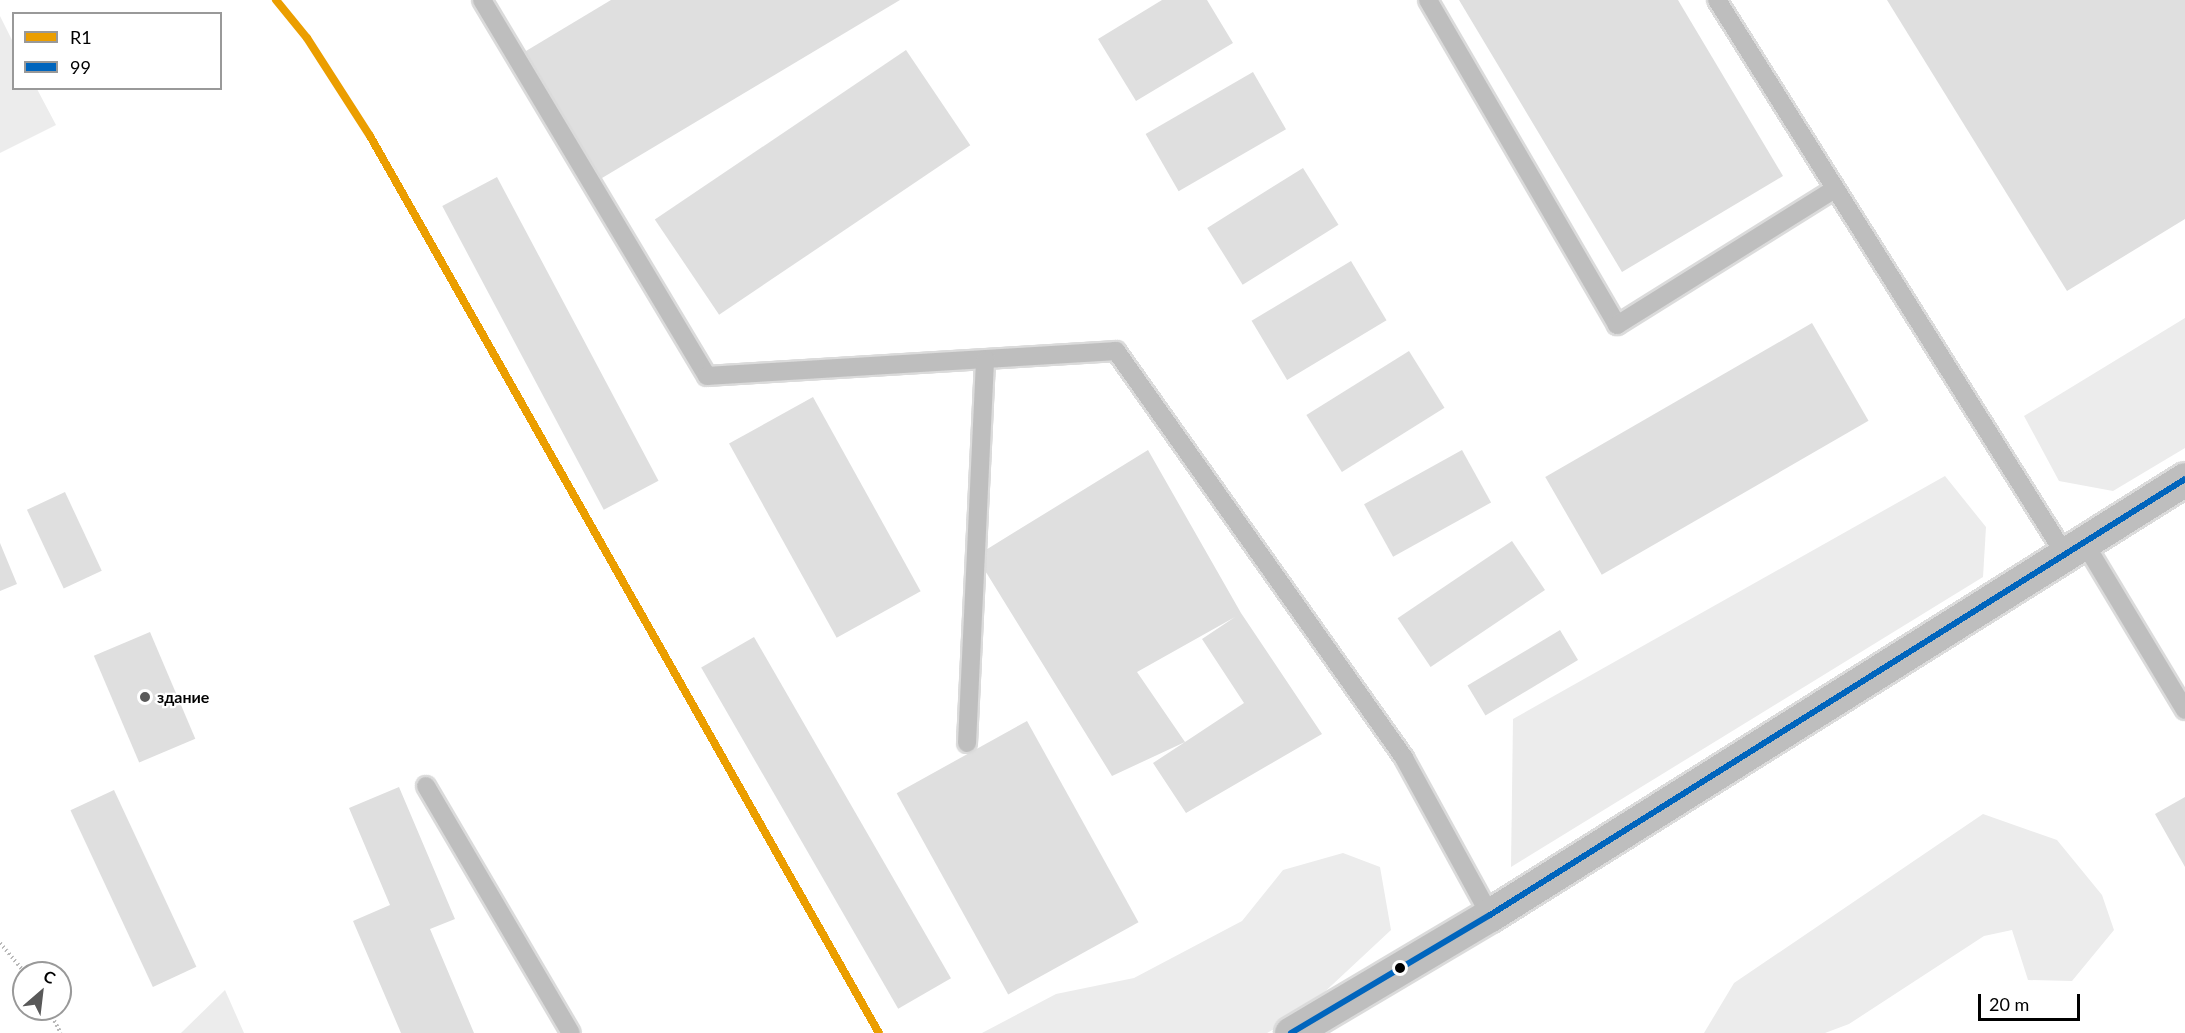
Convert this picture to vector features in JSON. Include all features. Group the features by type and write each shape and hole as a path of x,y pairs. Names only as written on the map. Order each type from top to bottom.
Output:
{"main road":[{"path":"1291,1033 1490,915 2185,479"}],"lane":[{"path":"482,0 707,376 1116,351 1404,758 1490,915"},
{"path":"1428,0 1617,325 1835,189"},
{"path":"1717,0 1835,189 2185,710"},
{"path":"967,743 985,359"},
{"path":"426,786 571,1033"}],"path":[{"path":"0,943 15,961"}],"shaded area":[{"path":"0,16 12,40 12,90 38,90 56,125 0,153"},
{"path":"2185,318 2185,448 2113,491 2059,481 2024,416"},
{"path":"1945,476 1986,527 1983,577 1511,867 1513,719"},
{"path":"1983,814 2057,840 2102,895 2114,930 2072,981 2028,980 2012,930 1984,936 1849,1024 1825,1033 1704,1033 1734,983"},
{"path":"1343,853 1380,867 1391,930 1302,1013 1267,1033 982,1033 1056,994 1134,978 1242,921 1283,870"},
{"path":"225,990 244,1033 181,1033"}],"building":[{"path":"611,0 900,0 597,181 521,54"},
{"path":"1162,0 1207,0 1233,43 1136,101 1098,39"},
{"path":"1459,0 1678,0 1783,176 1622,272"},
{"path":"1887,0 2185,0 2185,219 2067,291"},
{"path":"906,50 970,145 719,315 655,219"},
{"path":"1253,72 1286,129 1179,191 1146,134"},
{"path":"1303,168 1339,225 1243,285 1207,228"},
{"path":"497,177 658,481 604,510 442,206"},
{"path":"1351,261 1387,320 1287,380 1252,321"},
{"path":"1812,323 1868,421 1602,575 1545,477"},
{"path":"1409,351 1445,408 1342,472 1306,415"},
{"path":"813,397 921,591 837,638 729,444"},
{"path":"1148,450 1241,613 1322,734 1186,813 1153,763 1185,742 1112,776 976,556","holes":["1235,617 1202,639 1244,703 1185,742 1137,672"]},
{"path":"1462,450 1491,502 1393,557 1364,504"},
{"path":"65,492 102,571 64,589 27,510"},
{"path":"1512,541 1545,590 1431,667 1398,618"},
{"path":"0,543 17,584 0,591"},
{"path":"1560,630 1578,660 1485,716 1467,686"},
{"name":"здание","path":"150,632 195,739 139,763 94,656"},
{"path":"754,637 951,978 898,1009 701,668"},
{"path":"1027,721 1139,922 1008,994 897,793"},
{"path":"399,787 455,919 430,929 474,1033 401,1033 353,921 390,905 349,808"},
{"path":"114,790 196,967 153,987 70,810"},
{"path":"2185,797 2185,867 2155,814"}],"transit line":[{"name":"R1","path":"276,0 307,38 370,136 879,1033"},
{"name":"99","path":"1291,1033 1490,915 2185,479"}],"place":[{"name":"здание","path":"145,697"}]}
